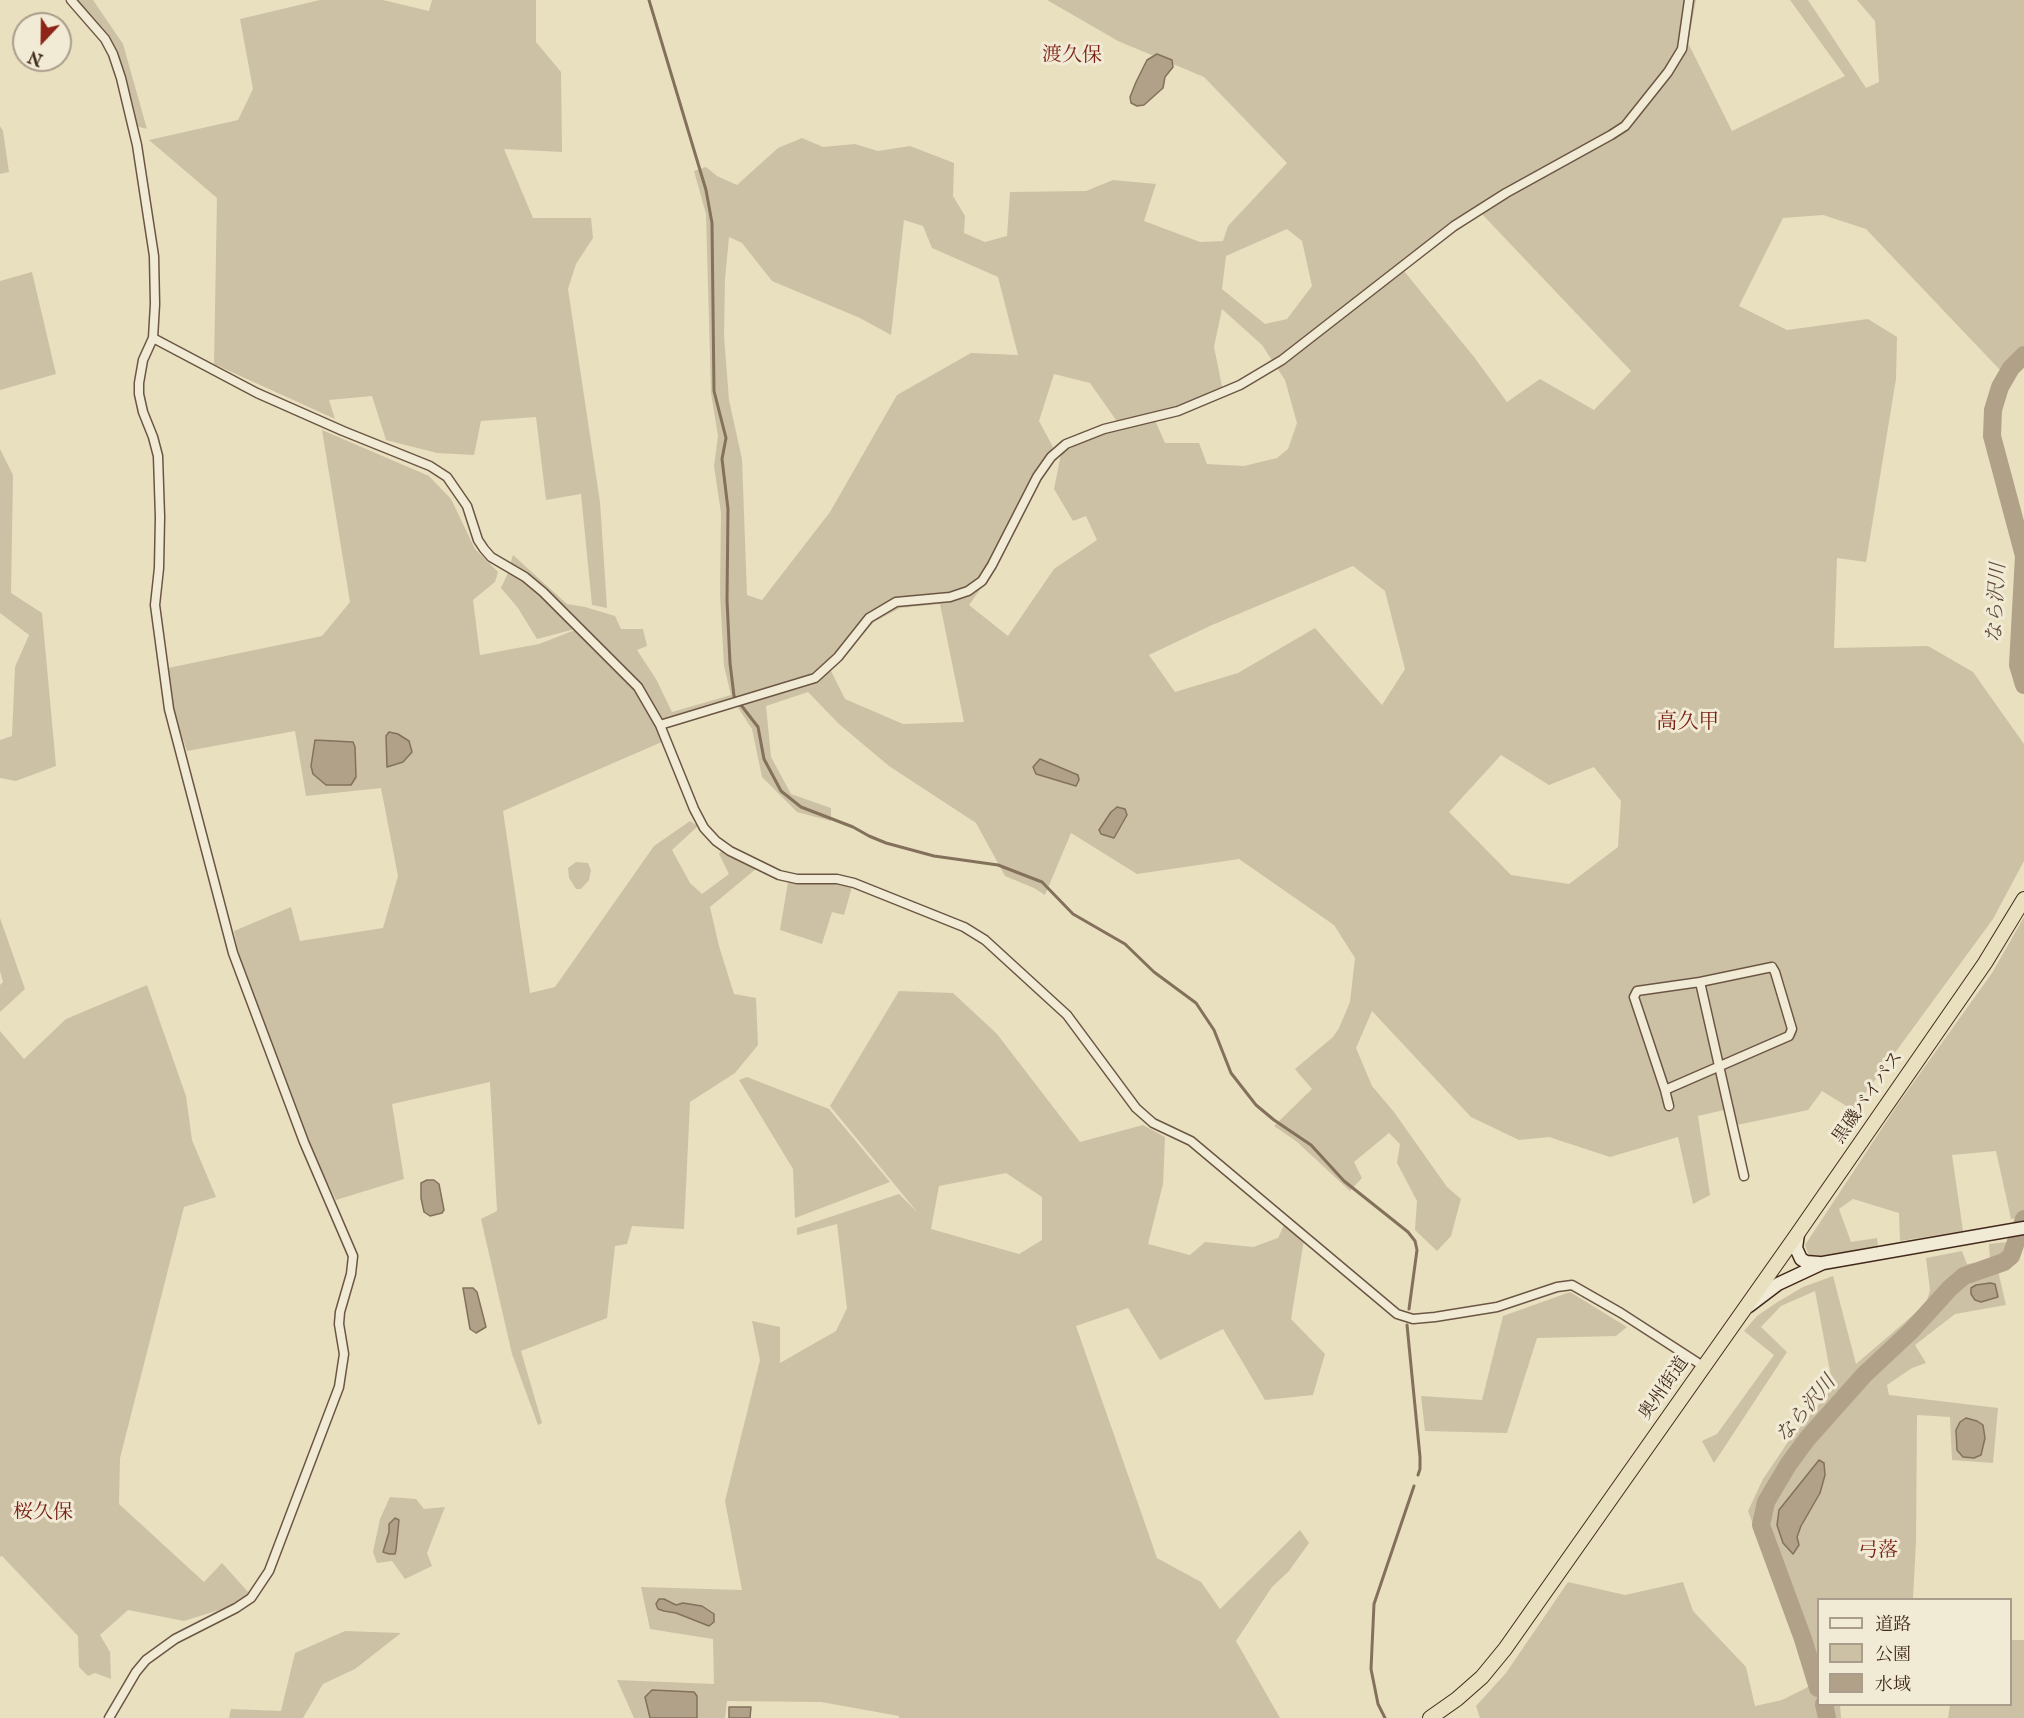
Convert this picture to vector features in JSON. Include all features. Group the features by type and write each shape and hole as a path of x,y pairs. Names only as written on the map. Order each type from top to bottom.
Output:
{"highway":[{"name":"黒磯バイパス","path":"1739,1315 1985,963 2024,899"},
{"name":"奥州街道","path":"1430,1718 1474,1684 1505,1649 1739,1315"}],"main road":[{"name":"奥州街道","path":"1739,1315 1778,1284 1823,1263 2024,1228"},
{"path":"1798,1233 1796,1248 1800,1259 1806,1262 1823,1263"}],"street":[{"path":"71,0 105,39 121,78 136,145 154,256 153,338 143,360 139,394 142,412 158,456 160,537 155,605 169,709 233,952 300,1131 353,1256 340,1312 339,1324 344,1354 339,1387 269,1571 251,1598 168,1644 146,1660 136,1672 109,1718"},
{"path":"660,725 815,678 838,657 869,618 896,602 950,597 968,591 982,580 992,565 1036,477 1051,457 1066,444 1104,429 1178,411 1240,385 1282,360 1454,226 1506,192 1624,126 1668,72 1682,49 1689,0"},
{"path":"153,338 257,393 343,432 430,466 447,477 467,506 483,549 491,557 525,577 543,591 638,687 660,725 694,809 704,828 716,841 730,851 779,875 797,879 837,879 854,883 964,927 985,940 1068,1015 1136,1108 1153,1123 1191,1141 1397,1314 1413,1318 1435,1317 1497,1307 1557,1287 1572,1285 1703,1366"},
{"path":"1665,1090 1789,1036 1792,1029 1772,968 1637,992 1634,997 1669,1106"},
{"path":"1700,982 1744,1176"}],"green space":[{"path":"75,0 93,0 123,44 147,129 136,126 118,53"},
{"path":"320,0 383,0 429,11 432,0 536,0 536,42 561,72 562,152 504,149 533,218 591,218 593,238 576,264 568,289 600,502 607,608 592,605 581,494 546,500 536,417 481,421 474,455 437,453 386,440 372,396 329,400 335,419 214,364 217,198 149,140 238,120 253,89 240,19"},
{"path":"1047,0 1696,0 1688,43 1732,131 1845,76 1790,0 1808,0 1866,88 1879,82 1875,21 1857,0 2024,0 2024,346 2000,370 1866,229 1823,215 1783,218 1739,306 1787,330 1868,319 1897,337 1896,379 1866,562 1837,558 1834,648 1928,646 1973,672 2024,744 2024,861 1993,919 1853,1110 1822,1091 1808,1110 1737,1125 1733,1108 1698,1116 1710,1195 1693,1204 1678,1137 1610,1157 1549,1137 1519,1140 1471,1117 1372,1011 1356,1048 1372,1086 1394,1112 1447,1187 1461,1199 1451,1236 1437,1251 1415,1230 1417,1201 1397,1163 1400,1144 1389,1133 1354,1162 1362,1178 1350,1191 1296,1141 1274,1126 1312,1089 1295,1069 1333,1037 1350,1002 1355,958 1334,925 1239,859 1137,874 1071,833 1045,895 1005,876 976,823 889,766 839,724 808,692 766,706 771,757 791,794 831,808 831,821 797,812 762,777 752,729 737,706 665,728 634,687 575,629 537,639 518,608 501,588 513,555 567,604 615,616 621,629 643,629 647,646 637,650 656,679 672,712 731,695 724,666 720,594 721,513 714,466 718,436 711,393 706,214 694,171 706,167 717,176 737,185 778,148 802,138 823,147 855,144 878,151 910,146 954,163 953,196 965,216 964,233 985,242 1007,236 1010,192 1086,191 1113,180 1156,184 1144,221 1200,242 1223,241 1228,226 1287,163 1204,77 1118,41","holes":["1481,213 1631,371 1594,410 1540,379 1507,402 1474,357 1404,271","904,220 923,226 932,248 998,277 1018,355 971,353 897,395 830,512 762,600 747,595 742,459 729,400 724,336 725,279 729,237 742,243 772,281 860,318 891,335","1287,229 1302,241 1312,286 1287,319 1265,324 1222,289 1226,256","1222,309 1262,345 1285,380 1297,423 1288,449 1277,458 1244,466 1207,464 1199,443 1165,443 1155,420 1224,396 1214,347","1054,374 1090,383 1123,430 1087,438 1061,454 1054,489 1073,521 1086,516 1097,540 1054,569 1008,636 969,605 984,584 1053,447 1039,421","1353,566 1385,591 1405,669 1382,705 1315,628 1238,673 1175,692 1149,655 1212,625","940,604 964,722 903,724 845,699 830,669 874,622 900,608","1501,755 1549,785 1594,767 1621,801 1618,847 1569,884 1511,875 1449,812"]},
{"path":"0,126 3,131 9,172 0,174"},
{"path":"32,272 56,374 0,390 0,281"},
{"path":"322,430 429,476 451,499 475,549 498,572 495,582 473,600 480,655 539,644 575,630 633,689 659,726 664,741 503,811 530,993 555,987 654,846 690,821 698,826 672,850 690,883 702,894 729,874 719,854 722,850 757,868 710,907 734,994 756,998 758,1045 735,1073 690,1102 684,1229 632,1226 627,1244 615,1246 607,1318 521,1351 542,1423 538,1425 512,1354 481,1219 497,1211 490,1082 392,1104 404,1179 336,1200 304,1134 239,957 234,931 291,907 300,941 383,928 398,876 381,788 306,796 295,731 187,751 173,710 168,668 322,636 350,602"},
{"path":"0,449 13,475 11,593 42,613 56,766 16,781 0,778 0,740 12,736 15,667 29,635 0,613"},
{"path":"576,862 588,863 591,870 589,880 581,889 576,889 569,878 568,868"},
{"path":"788,882 836,883 852,887 844,915 832,912 822,944 780,930"},
{"path":"2024,917 2024,1217 2011,1219 1996,1151 1952,1155 1963,1231 1900,1241 1899,1213 1853,1199 1839,1209 1851,1242 1877,1238 1878,1246 1829,1256 1809,1256 1805,1245 1898,1104 1992,973"},
{"path":"0,918 25,989 0,1012 0,985 3,982 0,971"},
{"path":"147,985 186,1096 192,1140 216,1197 184,1207 120,1458 119,1504 204,1582 222,1563 249,1593 232,1606 184,1621 128,1610 100,1635 110,1652 111,1679 95,1673 88,1676 79,1667 78,1636 2,1556 0,1557 0,1031 24,1059 66,1019"},
{"path":"899,991 953,993 997,1034 1080,1142 1143,1125 1165,1137 1163,1184 1148,1244 1190,1255 1205,1242 1253,1247 1278,1238 1285,1223 1304,1240 1291,1319 1325,1354 1313,1395 1265,1400 1223,1329 1160,1360 1128,1308 1076,1326 1157,1558 1201,1582 1220,1609 1300,1530 1309,1543 1289,1571 1272,1587 1236,1641 1280,1718 899,1718 899,1716 821,1702 727,1701 725,1718 634,1718 617,1680 714,1684 713,1639 650,1629 641,1587 742,1590 725,1501 760,1360 752,1321 780,1327 780,1363 836,1331 847,1308 837,1224 797,1235 797,1228 899,1194 918,1213 830,1106","holes":["1006,1173 1042,1197 1042,1240 1019,1254 931,1229 939,1186"]},
{"path":"747,1077 829,1109 890,1182 795,1218 793,1169 739,1080"},
{"path":"2008,1242 2001,1258 1999,1275 2006,1305 1955,1314 1915,1345 1926,1363 1912,1368 1887,1385 1889,1395 1998,1408 1993,1463 1952,1460 1950,1417 1917,1415 1913,1598 1817,1598 1817,1706 1840,1706 1841,1718 1480,1718 1476,1706 1506,1673 1568,1582 1625,1595 1683,1582 1693,1611 1746,1667 1755,1706 1782,1700 1810,1686 1807,1669 1748,1511 1763,1479 1788,1442 1833,1387 1815,1291 1781,1306 1761,1327 1787,1352 1714,1463 1702,1441 1717,1434 1774,1355 1744,1331 1757,1316 1776,1303 1803,1287 1833,1276 1856,1364 1926,1304 1930,1290 1926,1258 1962,1251 1967,1264 1990,1261 1989,1244"},
{"path":"1570,1292 1627,1327 1616,1336 1537,1338 1507,1433 1425,1431 1421,1396 1482,1400 1503,1316"},
{"path":"390,1497 416,1499 424,1509 445,1507 427,1553 432,1566 405,1579 392,1561 377,1563 373,1552 380,1519"},
{"path":"345,1631 401,1633 355,1669 323,1684 303,1718 229,1718 231,1709 281,1711 295,1653"},
{"path":"2012,1640 2024,1640 2024,1718 1948,1718 1950,1706 2012,1706"}],"water":[{"path":"1157,54 1172,60 1173,67 1165,77 1163,88 1144,105 1137,106 1131,103 1130,97 1147,60"},
{"path":"389,732 398,734 409,741 412,752 403,762 387,767 386,736"},
{"path":"315,740 353,742 356,777 351,785 326,785 313,774 311,766"},
{"path":"1040,759 1078,775 1079,780 1076,786 1036,774 1033,767"},
{"path":"1117,807 1125,809 1127,815 1114,838 1101,834 1099,830"},
{"path":"434,1180 439,1184 444,1210 442,1213 430,1216 424,1212 421,1183"},
{"path":"1990,1283 1995,1284 1998,1297 1981,1302 1975,1300 1971,1294 1971,1288"},
{"path":"463,1288 473,1288 477,1292 486,1327 476,1333 470,1329"},
{"path":"1966,1418 1983,1425 1985,1438 1981,1455 1974,1458 1963,1457 1957,1450 1956,1430 1960,1422"},
{"path":"1819,1460 1824,1463 1825,1475 1820,1493 1801,1526 1797,1537 1799,1545 1793,1554 1783,1543 1777,1525 1779,1510"},
{"path":"395,1518 399,1520 396,1550 395,1554 389,1554 383,1552 389,1524"},
{"path":"659,1599 676,1605 683,1603 702,1606 714,1614 714,1622 709,1626 676,1613 658,1609 656,1604"},
{"path":"652,1690 694,1692 697,1696 697,1718 650,1718 645,1697"},
{"path":"729,1707 751,1707 750,1718 729,1718"}],"waterway":[{"path":"649,0 706,190 712,223 714,391 726,438 722,459 728,509 727,600 734,696 758,727 764,759 781,791 801,807 853,827 886,843 934,856 998,865 1042,882 1073,914 1125,944 1154,972 1196,1003 1214,1030 1231,1073 1256,1105 1311,1145 1344,1181 1408,1232 1415,1241 1417,1250 1409,1309"},
{"name":"なら沢川","path":"2024,355 2011,368 2000,387 1993,410 1992,436 2024,556 2018,665 2024,685"},
{"name":"なら沢川","path":"1817,1685 1803,1639 1761,1525 1766,1502 1807,1439 1864,1375 1911,1331 1950,1288 1964,1276 2004,1262 2011,1256 2024,1219"},
{"path":"1407,1325 1420,1457 1418,1475"},
{"path":"1385,1718 1378,1704 1371,1669 1374,1604 1414,1486"},
{"name":"なら沢川","path":"1824,1706 1827,1718"}],"district":[{"name":"渡久保","path":"1072,57"},
{"name":"高久甲","path":"1688,724"},
{"name":"桜久保","path":"43,1514"},
{"name":"弓落","path":"1878,1552"}]}
